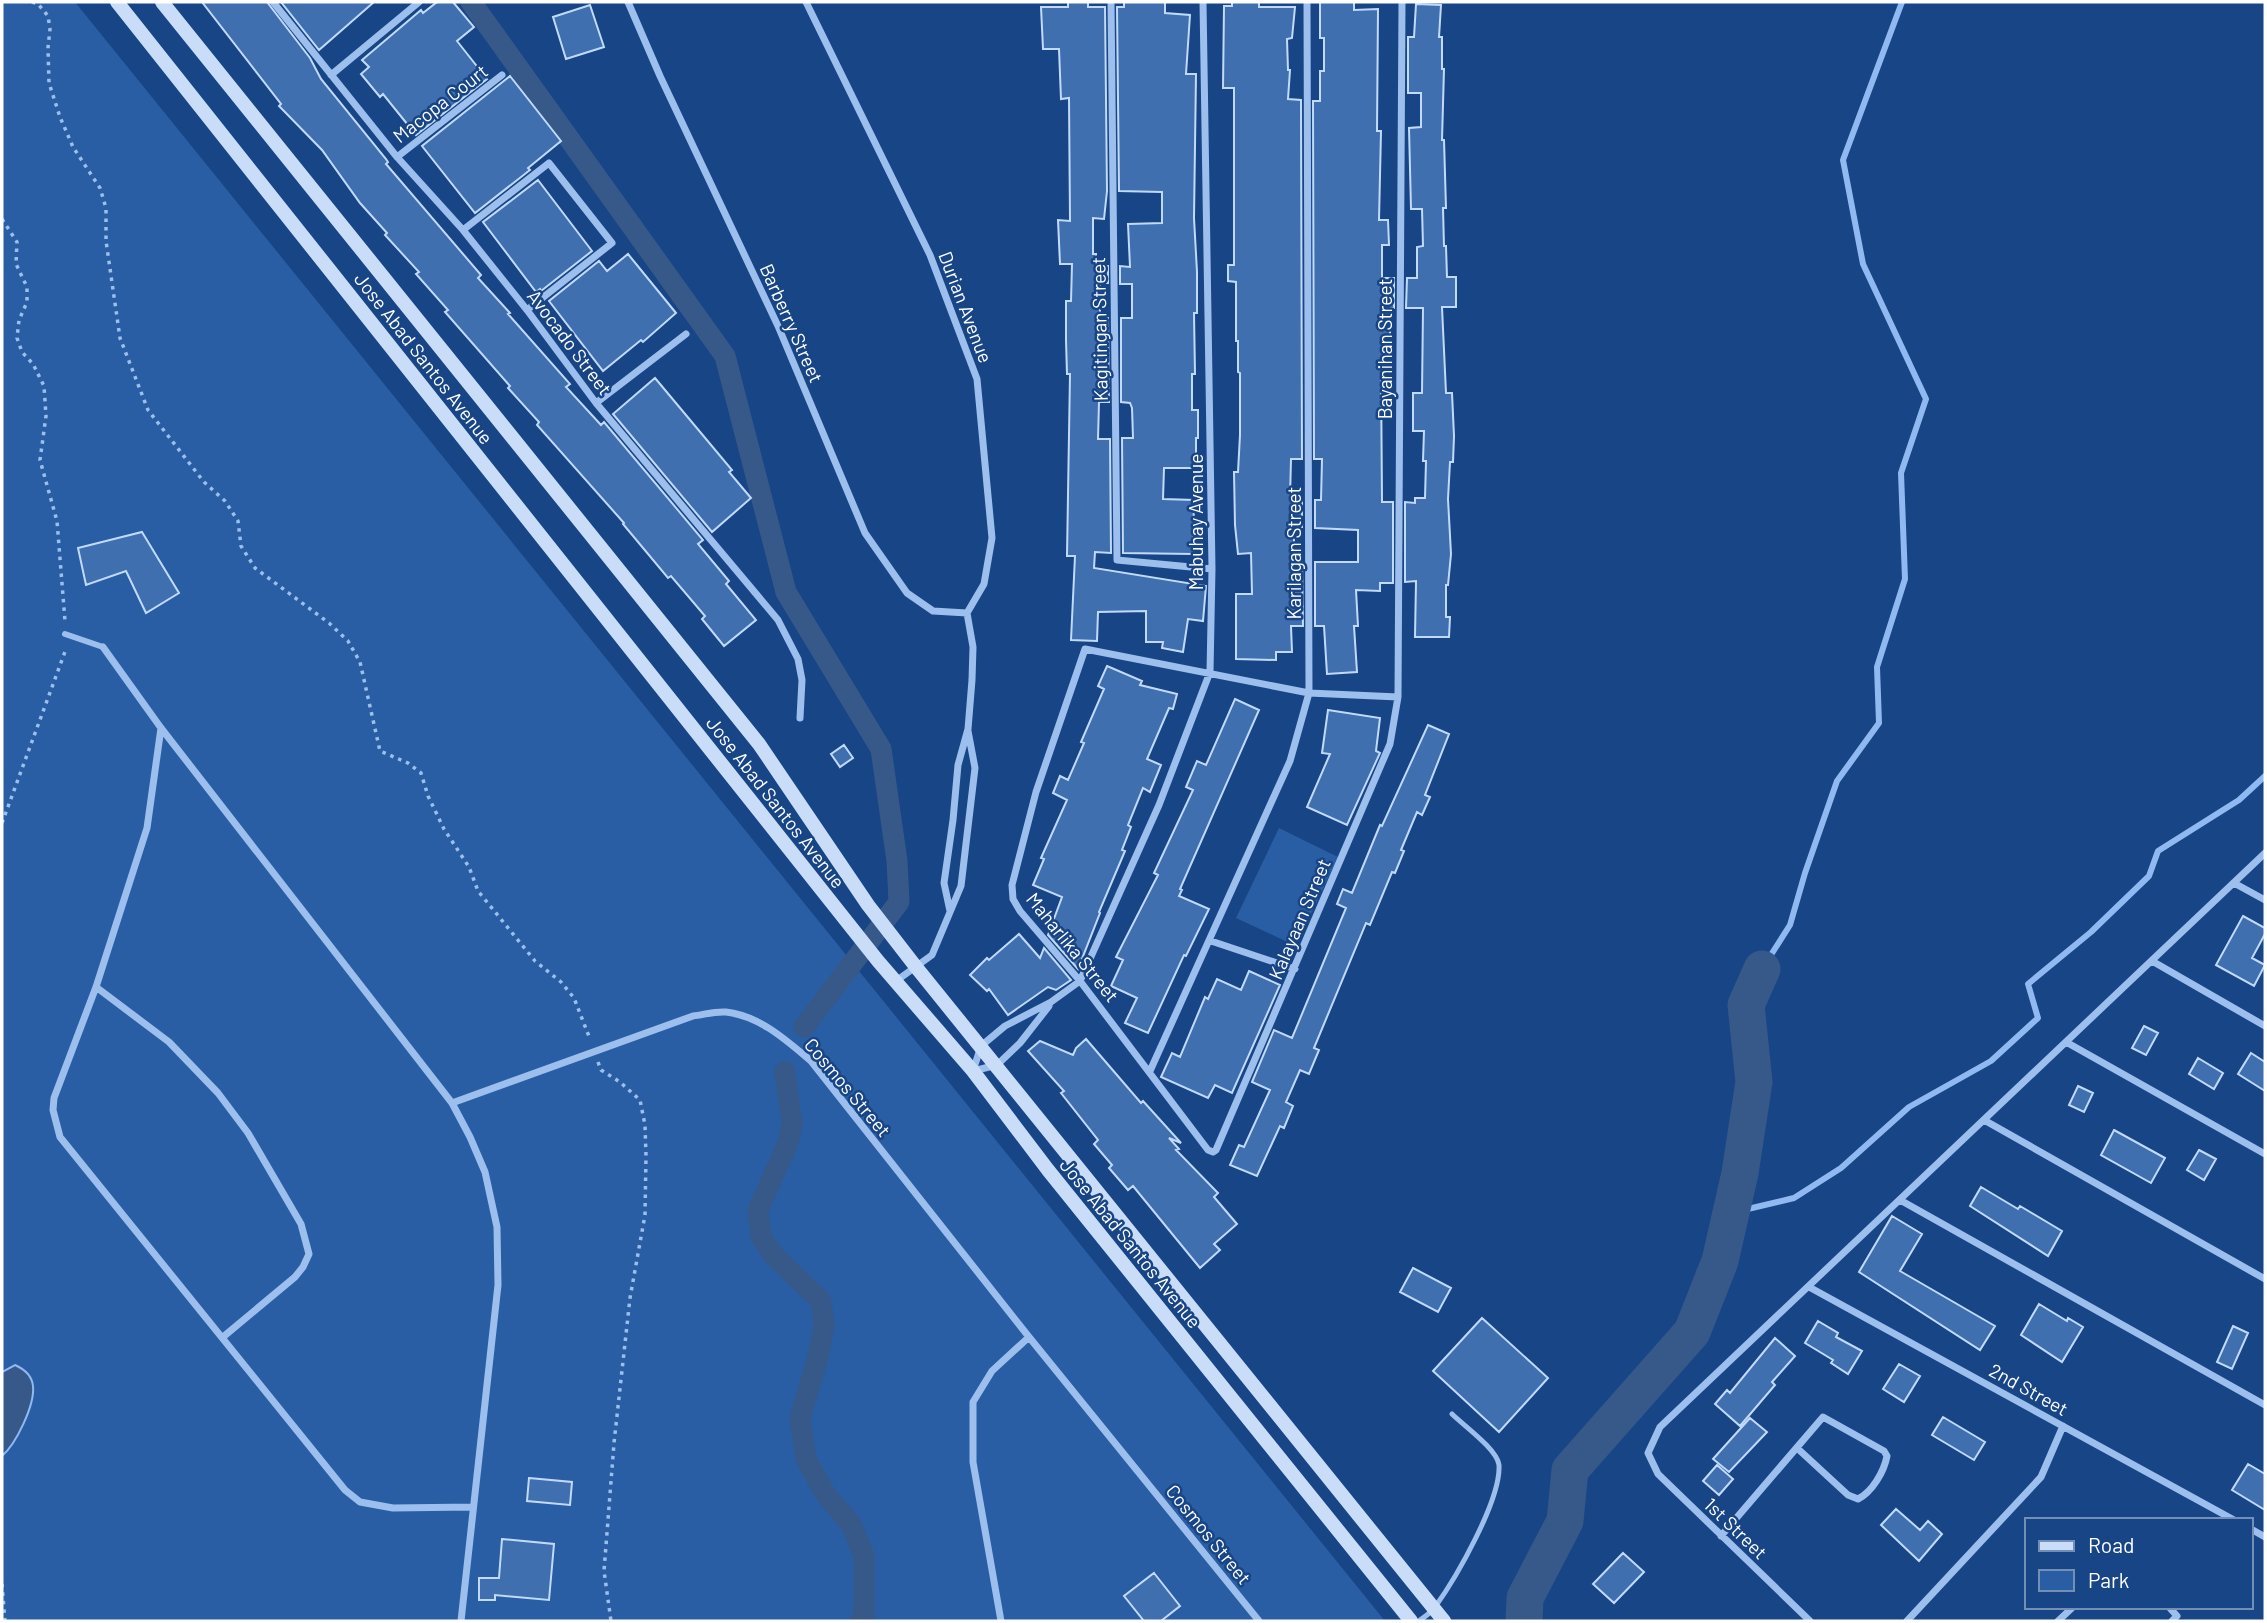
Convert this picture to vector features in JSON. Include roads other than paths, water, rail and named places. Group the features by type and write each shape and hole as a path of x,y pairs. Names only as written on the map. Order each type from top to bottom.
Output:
{"main road":[{"name":"Jose Abad Santos Avenue","path":"117,2 878,961 973,1071 1057,1181 1411,1621"},
{"name":"Jose Abad Santos Avenue","path":"162,2 759,744 869,905 916,967 1444,1621"}],"street":[{"name":"Avocado Street","path":"273,2 397,156 463,230 596,403 778,620 798,659 802,680 800,718"},
{"path":"405,2 407,12"},
{"path":"331,75 419,2"},
{"name":"Barberry Street","path":"628,2 778,326 865,533 907,593 933,611 967,613"},
{"name":"Durian Avenue","path":"806,2 930,255 977,379 992,538 984,584 967,613"},
{"name":"Kagitingan Street","path":"1111,2 1116,560 1212,569"},
{"name":"Mabuhay Avenue","path":"981,1046 1005,1026 1051,1002 1080,981 1159,805 1210,672 1212,569 1203,2"},
{"name":"Karilagan Street","path":"1150,1071 1290,761 1309,693 1307,2"},
{"name":"Bayanihan Street","path":"1398,696 1402,2"},
{"name":"Macopa Court","path":"397,156 502,75"},
{"path":"463,230 549,163 612,243 527,310"},
{"path":"596,403 685,334"},
{"path":"950,911 944,883 958,765 968,729 973,647 967,613"},
{"path":"65,634 103,647 161,728 452,1103 485,1172 497,1227 498,1284 461,1621"},
{"name":"Maharlika Street","path":"1210,672 1085,649 1036,792 1012,885 1013,899 1020,911 1080,981 1208,1150 1216,1150"},
{"path":"1210,672 1309,693 1398,696"},
{"name":"Kalayaan Street","path":"1216,1150 1390,744 1398,696"},
{"path":"161,728 147,828 96,987 54,1098 53,1110 60,1137 345,1490 360,1502 393,1508 472,1507"},
{"path":"896,981 932,955 961,886 975,768 968,729"},
{"path":"1809,1287 2265,853"},
{"path":"2234,883 2265,900"},
{"path":"1211,941 1295,969"},
{"path":"2152,961 2265,1026"},
{"path":"96,987 169,1042 218,1093 248,1133 301,1224 309,1254 303,1267 295,1277 223,1337"},
{"name":"Mabuhay Avenue","path":"997,1065 1020,1043 1051,1002"},
{"name":"Cosmos Street","path":"452,1103 693,1016 724,1012 749,1017 779,1033 811,1061 1029,1337 1259,1621"},
{"path":"2066,1042 2265,1154"},
{"path":"973,1071 981,1046"},
{"path":"973,1071 997,1065"},
{"path":"1984,1120 2265,1279"},
{"path":"1900,1200 2265,1405"},
{"name":"2nd Street","path":"1809,1287 2230,1518"},
{"name":"1st Street","path":"1809,1287 1660,1427 1648,1452 1658,1474 1810,1621"},
{"path":"1001,1621 973,1462 973,1402 992,1371 1029,1337"},
{"path":"1721,1535 1823,1417 1884,1451 1887,1457 1885,1465 1866,1495 1858,1499 1848,1495 1797,1448"},
{"path":"1907,1621 2041,1477 2063,1426"},
{"path":"2058,1621 2071,1609"},
{"path":"2171,1609 2178,1616 2172,1621"}],"lane":[{"path":"1419,1621 1434,1609 1475,1539 1494,1494 1499,1464 1494,1453 1452,1414"}],"waterway":[{"path":"471,2 725,356 786,592 881,749 897,861 899,902 804,1027"},
{"path":"1762,969 1790,925 1837,781 1879,723 1877,667 1905,579 1901,473 1926,399 1863,264 1843,160 1902,2"},
{"path":"1731,1213 1794,1198 1841,1168 1909,1107 1991,1061 2038,1018 2028,984 2091,932 2149,876 2158,851 2239,800 2265,776"},
{"path":"1524,1621 1525,1598 1565,1521 1570,1470 1692,1332 1720,1261 1740,1173 1754,1082 1746,1005 1762,969"},
{"path":"785,1072 792,1124 788,1143 758,1210 761,1237 774,1256 821,1301 824,1324 818,1357 800,1418 806,1459 826,1495 851,1524 864,1556 864,1618 860,1621"}]}
